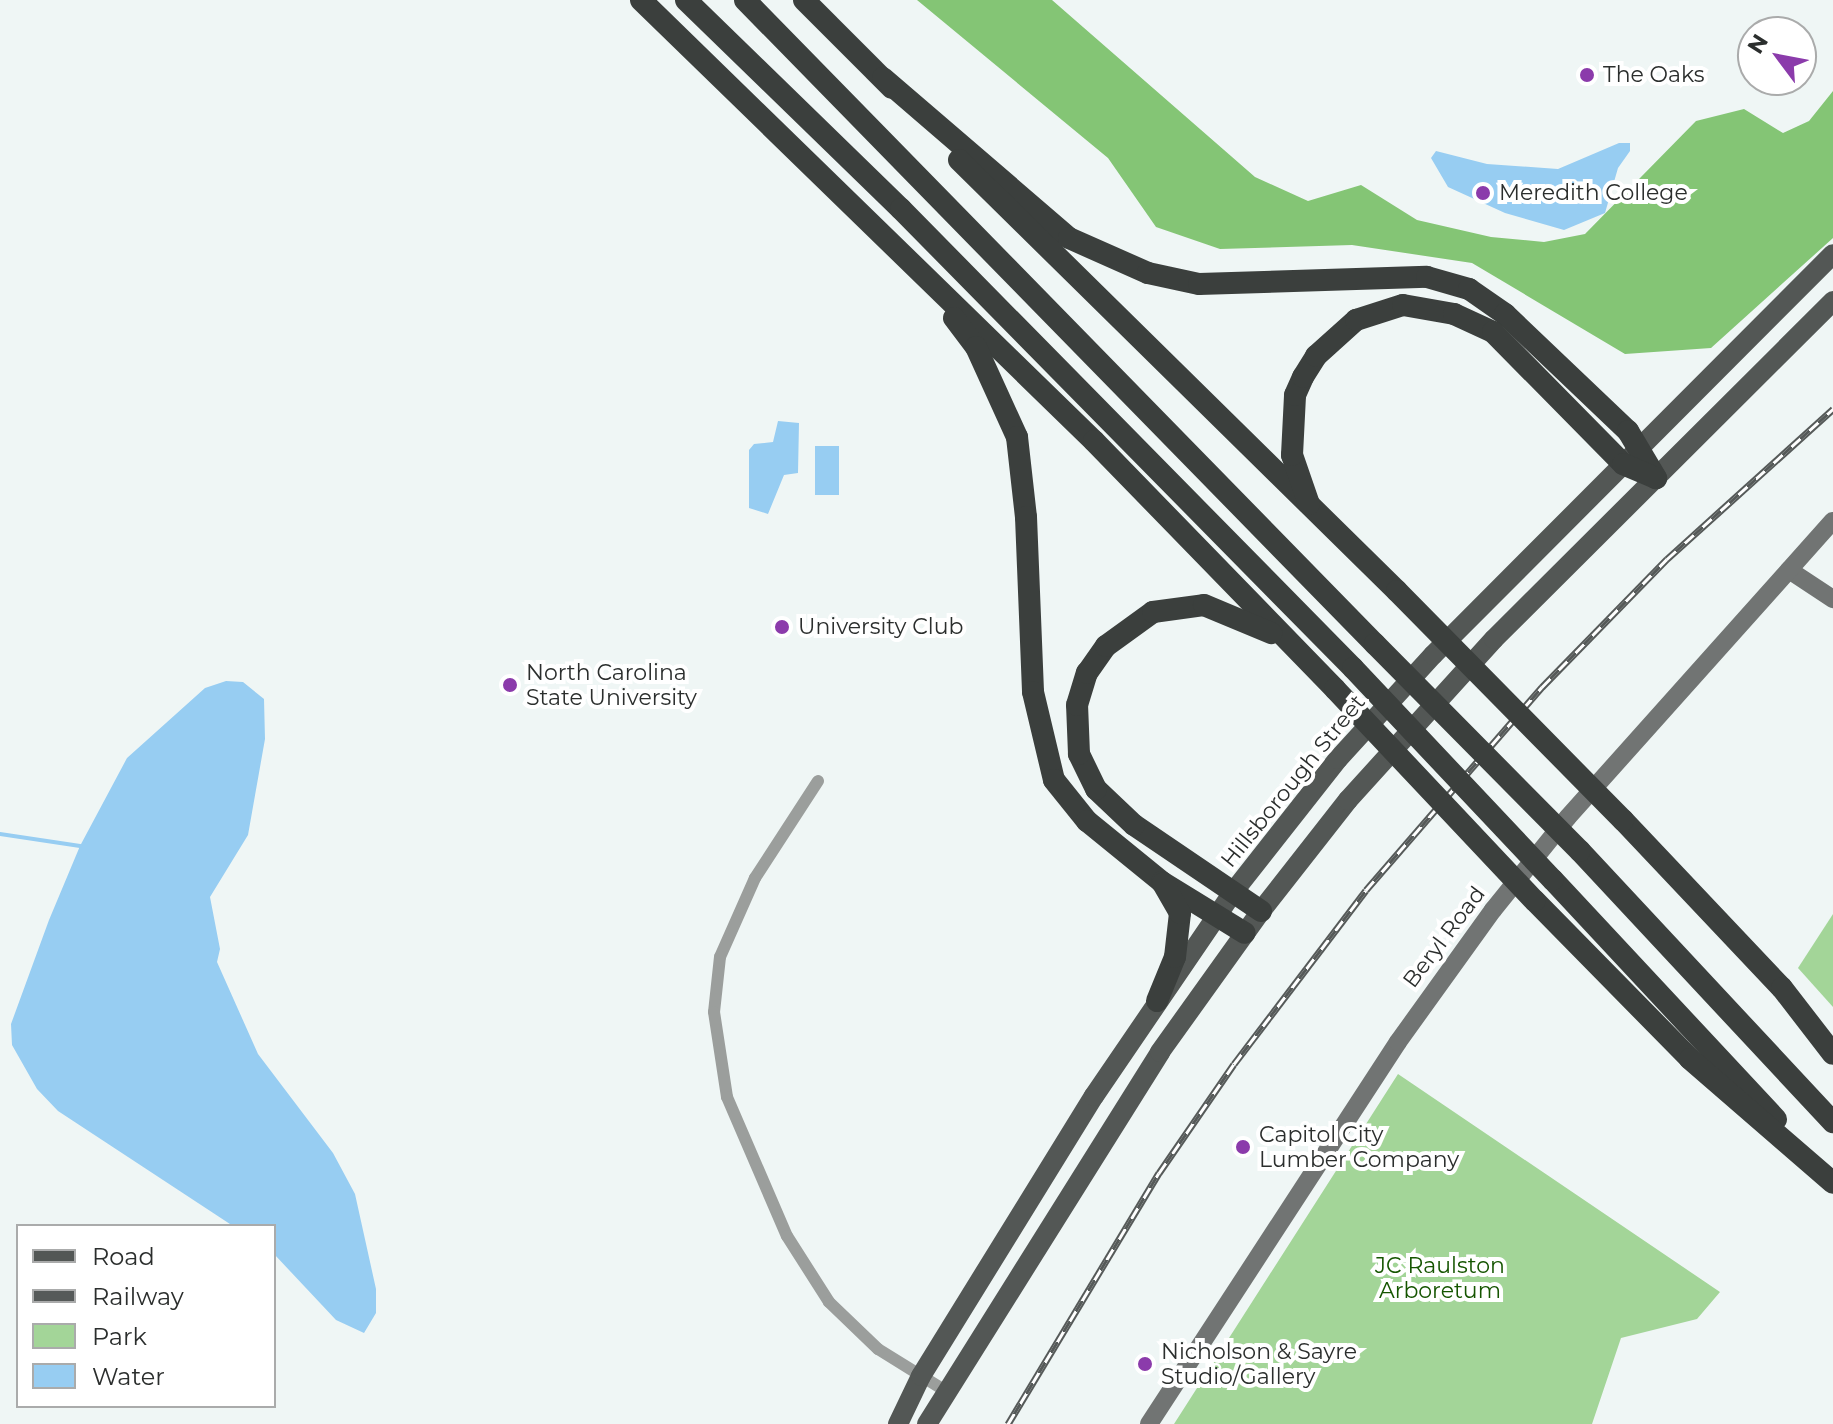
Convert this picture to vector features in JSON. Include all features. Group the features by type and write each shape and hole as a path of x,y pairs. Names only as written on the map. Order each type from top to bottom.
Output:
{"highway":[{"path":"641,0 897,245 1290,642 1535,901 1690,1059 1833,1183"},
{"path":"686,0 912,220 1353,668 1553,880 1660,999 1833,1176"},
{"path":"745,0 1580,851 1833,1122"},
{"path":"804,0 883,78 979,182 1397,591 1623,820 1782,988 1833,1054"},
{"path":"883,78 1069,238 1148,273 1199,284 1427,277 1469,289 1505,314 1642,447 1656,478"},
{"path":"897,245 976,347 1017,437 1026,517 1033,692 1054,780 1087,821 1162,882 1245,933"},
{"path":"1311,509 1292,455 1295,395 1316,356 1333,337 1356,320 1403,305 1454,314 1493,332 1623,464 1656,478"},
{"path":"1261,911 1134,825 1096,789 1079,754 1077,705 1087,673 1106,646 1153,612 1204,605 1290,642"},
{"path":"1157,1001 1175,957 1180,913 1162,882"}],"main road":[{"name":"Hillsborough Street","path":"898,1424 921,1376 1157,1001 1234,891 1404,686 1833,254"},
{"path":"927,1424 944,1390 1092,1155 1245,933 1348,800 1454,682 1833,301"}],"street":[{"name":"Beryl Road","path":"1149,1424 1456,959 1568,817 1833,521"},
{"path":"1789,570 1833,599"},
{"path":"818,781 733,920 720,957 714,1012 727,1097 787,1236 810,1276 849,1327 944,1390"}],"green space":[{"path":"917,0 1052,0 1255,177 1308,201 1361,185 1417,220 1491,237 1544,242 1585,234 1696,121 1744,109 1783,133 1809,121 1833,91 1833,238 1711,348 1625,354 1472,263 1352,245 1220,249 1156,227 1108,158"},
{"path":"1833,914 1833,1007 1798,968"},
{"name":"JC Raulston Arboretum","path":"1398,1074 1720,1292 1697,1319 1621,1338 1592,1424 1174,1424"}],"water":[{"path":"1619,143 1630,143 1630,151 1618,168 1605,213 1564,230 1505,213 1448,187 1431,158 1436,151 1487,164 1558,169"},
{"path":"778,421 799,423 798,473 784,475 768,514 749,508 749,450 754,444 773,442"},
{"path":"815,446 839,446 839,495 815,495"},
{"path":"226,681 243,682 264,699 265,739 248,835 210,897 220,949 217,962 258,1054 333,1153 355,1194 376,1289 376,1313 364,1333 336,1320 276,1256 276,1224 230,1224 58,1111 37,1089 12,1045 11,1024 49,920 80,846 127,758 205,688"}],"waterway":[{"path":"0,834 80,846"}],"railway":[{"path":"1008,1424 1159,1173 1234,1064 1366,890 1542,687 1667,559 1833,409"}],"place":[{"name":"The Oaks","path":"1587,75"},
{"name":"Meredith College","path":"1483,193"},
{"name":"University Club","path":"782,627"},
{"name":"North Carolina State University","path":"510,685"},
{"name":"Capitol City Lumber Company","path":"1243,1147"},
{"name":"Nicholson & Sayre Studio/Gallery","path":"1145,1364"}]}
